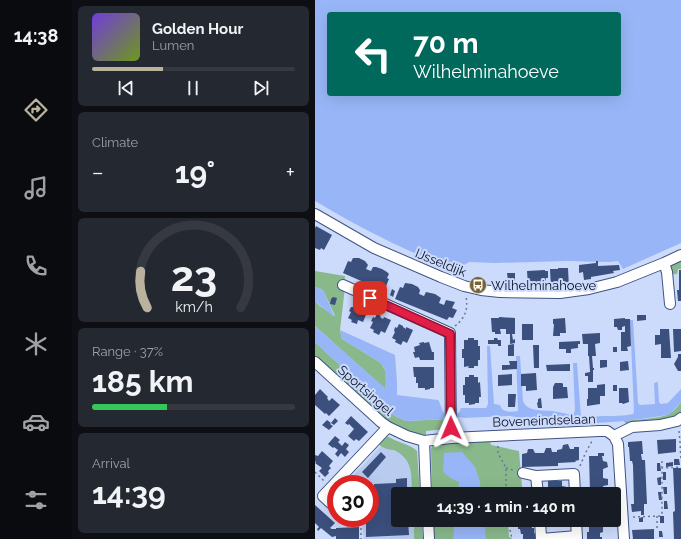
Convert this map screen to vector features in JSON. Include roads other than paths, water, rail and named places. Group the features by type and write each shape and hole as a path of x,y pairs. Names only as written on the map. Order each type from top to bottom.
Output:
{"street":[{"name":"IJsseldijk","path":"315,214 374,248 441,277 464,286 481,290 500,292 560,292 589,289 617,282 664,263 681,254"},
{"path":"664,263 667,272 669,304"},
{"path":"343,286 450,334 451,438"},
{"name":"Sportsingel","path":"317,369 388,427 407,436 424,441 451,438"},
{"path":"624,539 618,444 614,436 632,427 660,425 679,420"},
{"path":"346,475 388,427"},
{"name":"Boveneindselaan","path":"451,438 599,431 607,431 614,436"},
{"path":"424,441 426,487"},
{"path":"523,473 536,476 574,474 575,487"},
{"path":"536,476 537,487"},
{"path":"327,492 323,496 327,500"},
{"path":"428,527 429,539"},
{"path":"540,527 541,539 577,538 576,527"}],"water":[{"path":"315,0 681,0 681,243 623,269 618,261 567,261 495,263 469,262 457,270 384,239 315,201"},
{"path":"315,287 324,292 335,318 315,301"},
{"path":"630,320 633,320 638,403 640,405 655,404 654,383 658,382 659,402 661,404 668,403 681,389 681,402 671,413 667,415 626,421 568,425 510,416 461,417 406,421 392,414 315,342 315,326 385,388 386,372 381,363 342,339 340,330 395,355 397,395 438,400 444,413 459,413 461,408 486,408 488,404 487,346 490,346 494,404 500,405 505,411 518,411 516,356 520,356 523,401 525,405 535,410 555,411 571,415 574,413 573,363 577,363 582,420 590,417 628,415 633,414 634,412"},
{"path":"462,452 475,467 480,487 459,487 459,482 443,472 444,453"},
{"path":"454,527 485,527 486,539 453,539"}],"place":[{"name":"Wilhelminahoeve","path":"478,285"}]}
